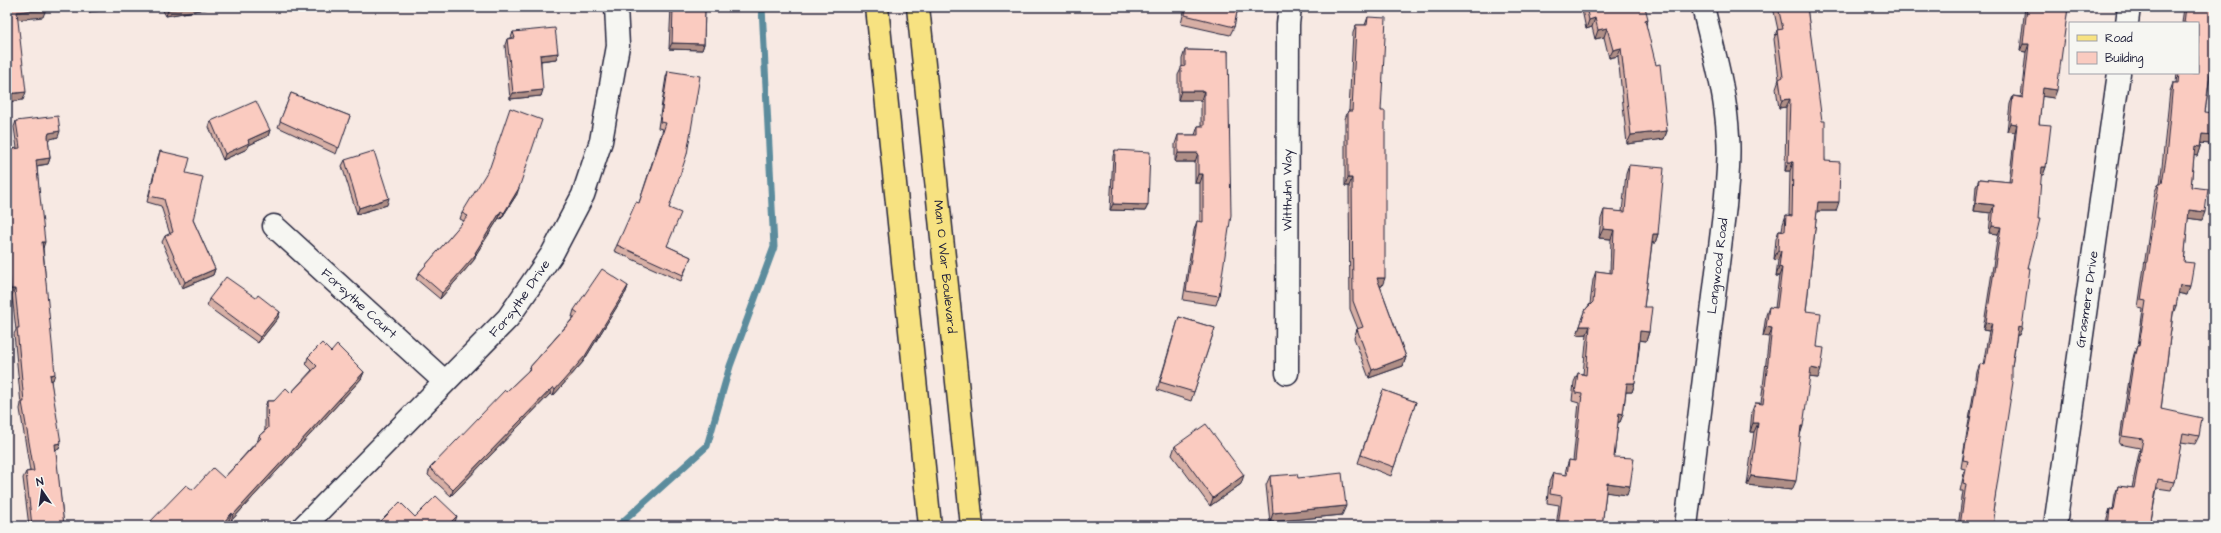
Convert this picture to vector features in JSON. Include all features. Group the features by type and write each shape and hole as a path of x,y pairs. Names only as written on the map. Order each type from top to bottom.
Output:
{"main road":[{"path":"877,7 930,526"},
{"name":"Man O War Boulevard","path":"918,7 972,526"}],"street":[{"name":"Forsythe Drive","path":"304,526 444,381 508,318 542,270 583,195 601,141 612,88 618,46 616,7"},
{"name":"Witthuhn Way","path":"1287,373 1288,24 1290,7"},
{"name":"Longwood Road","path":"1686,526 1728,170 1728,136 1724,98 1703,7"},
{"path":"2127,22 2129,7"},
{"name":"Grasmere Drive","path":"2055,526 2119,74"},
{"name":"Forsythe Court","path":"274,226 444,381"}],"building":[{"path":"7,7 46,7 46,9 17,12 26,92 7,94"},
{"path":"167,7 185,7 168,10"},
{"path":"673,7 705,7 704,44 672,43"},
{"path":"1186,7 1238,7 1234,27 1185,15"},
{"path":"1586,7 1645,7 1648,19 1645,20 1656,65 1660,64 1667,131 1631,135 1621,48 1613,50 1607,28 1598,30 1595,18 1589,20"},
{"path":"1778,7 1807,7 1822,121 1825,121 1825,161 1840,162 1839,202 1818,202 1806,311 1821,313 1817,347 1824,348 1821,370 1811,368 1803,426 1801,426 1796,481 1751,476 1758,423 1753,423 1755,403 1763,404 1772,328 1766,327 1769,307 1777,308 1782,268 1779,267 1781,251 1778,250 1779,230 1785,231 1786,215 1792,216 1793,162 1788,162 1790,99 1782,100 1779,79 1783,77 1777,30 1783,29"},
{"path":"2027,7 2068,7 2057,90 2043,88 2039,124 2051,125 2046,167 2042,167 2038,219 2040,219 2028,268 2030,268 2022,328 2018,327 2012,366 2013,382 1993,511 1995,511 1993,526 1960,526 1966,484 1963,483 1968,461 1963,460 1980,364 1985,365 1992,323 1986,322 2001,227 1992,226 1994,205 1976,203 1979,179 2011,182 2017,124 2010,123 2013,96 2023,98 2029,44 2023,44"},
{"path":"2186,7 2214,7 2214,66 2211,66 2205,112 2214,113 2214,127 2213,135 2202,134 2200,147 2195,146 2191,187 2208,189 2205,212 2189,210 2184,262 2194,263 2190,286 2180,285 2176,306 2174,305 2161,409 2202,418 2199,436 2183,433 2174,482 2158,479 2150,526 2108,526 2110,509 2114,510 2118,486 2134,488 2143,439 2122,436 2134,358 2137,346 2139,346 2146,301 2141,300 2159,183 2162,183 2166,158 2173,83 2178,83 2179,74 2199,74 2199,22 2184,22"},
{"path":"1368,17 1386,18 1381,111 1385,111 1385,278 1377,278 1406,357 1372,370 1357,329 1363,327 1353,301 1352,178 1348,178 1348,111 1352,111 1356,25 1367,25"},
{"path":"555,28 558,53 540,55 543,90 513,93 507,39 515,38 513,32"},
{"path":"1185,50 1228,51 1231,215 1219,296 1186,291 1197,221 1203,222 1203,174 1198,174 1198,153 1178,153 1178,135 1198,135 1198,126 1204,126 1204,91 1181,91 1181,67 1185,66"},
{"path":"668,71 700,76 687,154 669,208 681,213 667,246 691,257 683,275 617,245 636,202 639,203 666,123 660,122"},
{"path":"291,93 350,116 339,148 280,121"},
{"path":"256,101 270,130 248,140 249,143 225,154 211,121"},
{"path":"510,108 542,120 519,188 504,213 501,211 475,253 476,254 442,293 419,273 468,216 462,213 490,167"},
{"path":"58,116 60,131 49,133 48,136 50,158 36,160 45,242 42,242 55,374 50,375 61,443 55,444 64,526 32,526 26,472 34,471 22,402 24,402 15,289 11,289 7,254 7,150 20,148 16,121"},
{"path":"1115,150 1150,152 1148,205 1113,204"},
{"path":"160,151 190,158 186,173 203,177 193,220 215,269 185,282 165,236 173,232 164,199 149,196"},
{"path":"374,151 389,198 359,208 345,160"},
{"path":"1629,165 1664,168 1658,234 1653,234 1644,307 1652,307 1649,332 1640,331 1635,383 1627,383 1623,414 1619,413 1614,457 1634,458 1630,486 1607,483 1602,526 1558,526 1562,496 1550,494 1553,473 1567,475 1569,460 1575,461 1582,394 1575,393 1578,373 1586,375 1590,326 1580,326 1586,309 1593,302 1596,271 1612,273 1614,230 1603,229 1604,210 1625,212"},
{"path":"602,269 628,286 585,356 555,390 553,387 453,490 430,468 505,390 506,392 531,368 530,367 578,313 574,310"},
{"path":"226,277 256,298 258,295 280,312 260,337 209,299"},
{"path":"1179,317 1215,328 1194,392 1160,382"},
{"path":"322,343 331,352 337,345 364,372 233,515 232,513 220,526 196,526 193,524 191,526 146,526 186,485 193,490 213,468 224,478 261,438 259,436 268,428 267,401 274,401 286,388 291,393 317,366 308,357"},
{"path":"1383,390 1416,402 1394,467 1361,455"},
{"path":"1206,424 1244,475 1213,498 1175,446"},
{"path":"1342,473 1346,506 1273,513 1270,476 1297,474 1298,478"},
{"path":"436,496 457,516 447,526 379,526 378,524 400,502 415,517"}],"waterway":[{"path":"618,526 707,446 730,366 774,247 762,7"}]}
